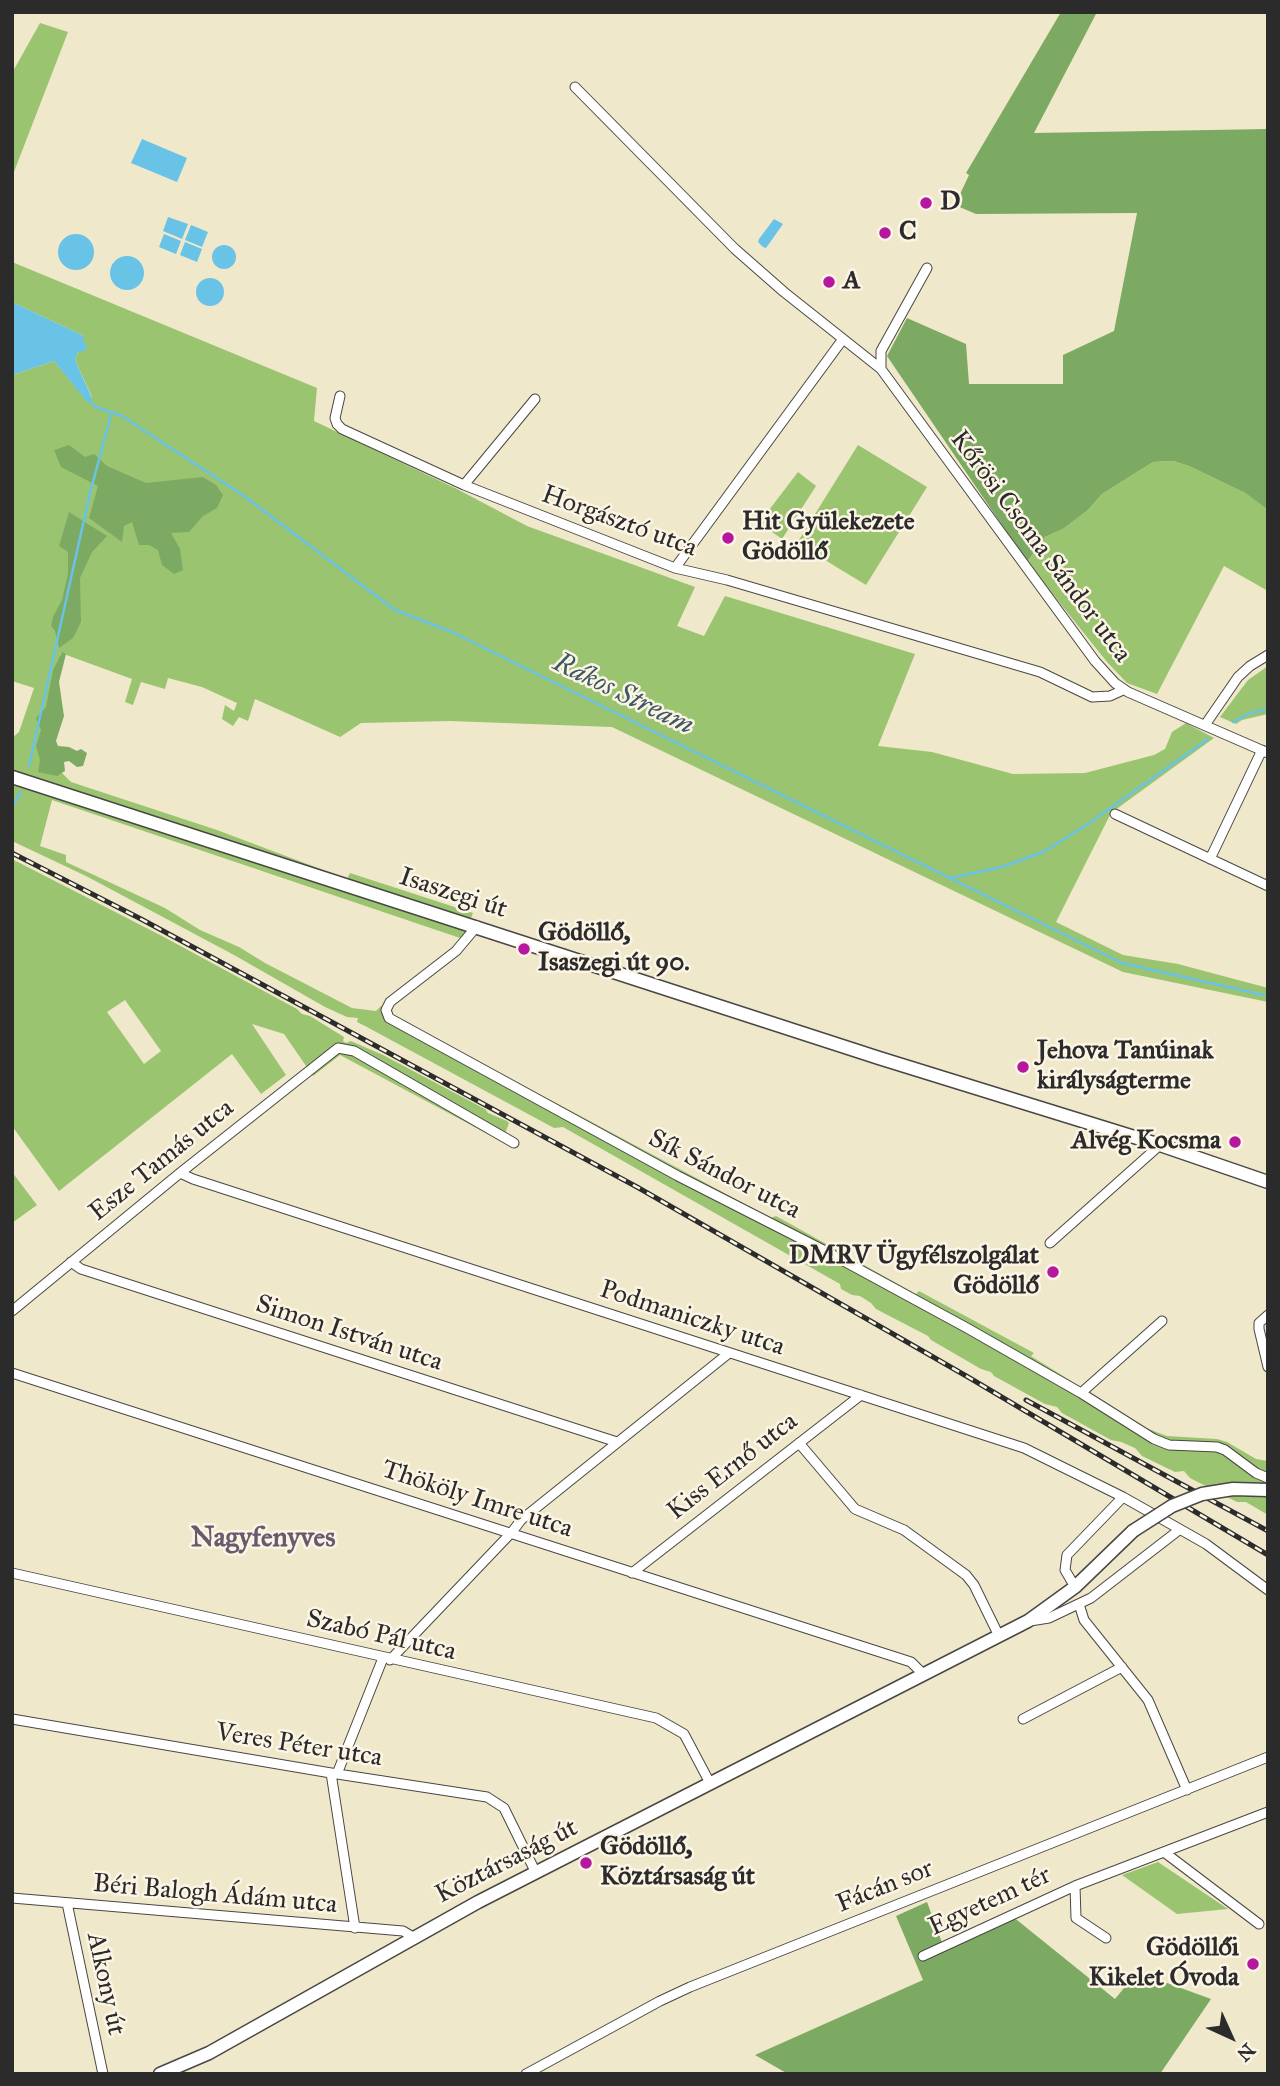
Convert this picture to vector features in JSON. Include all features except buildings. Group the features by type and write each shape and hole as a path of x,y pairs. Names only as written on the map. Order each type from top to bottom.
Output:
{"main road":[{"name":"Isaszegi út","path":"12,777 1268,1182"},
{"name":"Köztársaság út","path":"160,2074 179,2070 413,1937 1028,1621 1075,1587 1133,1531 1172,1506 1202,1494 1233,1489 1268,1490"}],"street":[{"name":"Kőrösi Csoma Sándor utca","path":"575,87 735,249 784,292 881,369 1095,661 1123,690 1265,752"},
{"path":"881,369 881,351 927,268"},
{"path":"675,568 842,339"},
{"name":"Horgásztó utca","path":"340,396 335,418 339,427 464,485 675,568 727,580 1040,672 1092,697 1110,696 1123,690"},
{"path":"464,485 534,399"},
{"path":"1205,725 1238,677 1250,666 1268,656"},
{"path":"1210,859 1265,752"},
{"path":"1115,814 1268,886"},
{"name":"Sík Sándor utca","path":"477,926 456,951 390,1002 386,1012 391,1020 666,1169 829,1253 1080,1393 1163,1443 1217,1447 1232,1453 1256,1473 1268,1478"},
{"name":"Esze Tamás utca","path":"12,1311 333,1050 340,1048 354,1051 514,1143"},
{"path":"1050,1243 1160,1145"},
{"name":"Podmaniczky utca","path":"180,1172 193,1179 1024,1448 1123,1497 1216,1551 1268,1590"},
{"name":"Simon István utca","path":"71,1262 81,1269 617,1442"},
{"path":"1268,1315 1259,1323 1268,1367"},
{"path":"1080,1393 1162,1321"},
{"path":"355,1928 334,1774 387,1659 512,1532 520,1520 729,1353"},
{"name":"Thököly Imre utca","path":"12,1373 911,1662 924,1675"},
{"name":"Kiss Ernő utca","path":"632,1573 861,1395"},
{"path":"799,1443 855,1509 904,1530 966,1575 974,1585 999,1636"},
{"path":"1075,1587 1065,1570 1067,1555 1123,1497"},
{"name":"Köztársaság út","path":"1028,1621 1049,1618 1080,1604 1112,1583 1179,1530"},
{"name":"Szabó Pál utca","path":"12,1573 656,1718 684,1734 710,1783"},
{"path":"1080,1604 1084,1620 1148,1700 1187,1790"},
{"path":"1023,1719 1122,1667"},
{"name":"Veres Péter utca","path":"12,1719 334,1774 475,1794 494,1800 508,1815 536,1873"},
{"name":"Fácán sor","path":"526,2074 690,1987 1268,1757"},
{"name":"Egyetem tér","path":"923,1956 1075,1886 1268,1812"},
{"path":"1164,1852 1259,1924"},
{"name":"Egyetem tér","path":"1075,1886 1076,1918 1106,1938"},
{"name":"Béri Balogh Ádám utca","path":"12,1898 403,1931 413,1937"},
{"name":"Alkony út","path":"67,1903 103,2074"}],"green space":[{"path":"1061,12 1097,12 1034,133 1268,129 1268,510 1245,493 1189,466 1173,461 1153,462 1102,494 1088,510 1063,529 1045,537 1027,562 887,356 907,318 966,344 969,384 1063,384 1063,355 1114,331 1137,213 976,214 955,205 969,175 966,173"},
{"path":"40,23 68,32 12,177 12,73"},
{"path":"12,262 317,388 314,421 455,488 527,526 695,587 677,626 704,636 725,596 915,654 878,746 932,752 1013,774 1085,773 1154,755 1165,749 1172,732 1186,723 1214,738 1111,813 1056,922 1123,955 1178,964 1268,988 1268,1002 1123,972 612,727 450,721 361,723 340,737 255,699 248,721 239,717 233,726 222,719 225,705 234,711 237,703 202,687 168,678 165,689 141,682 133,705 125,702 132,679 61,653 37,748 71,782 217,830 347,879 350,873 473,913 463,939 52,800 40,846 66,855 66,862 165,908 200,930 239,947 352,1008 376,1011 381,1006 399,1019 771,1218 776,1216 916,1294 919,1291 1034,1353 1031,1356 1146,1428 1167,1436 1217,1439 1256,1459 1268,1461 1268,1515 1246,1502 1237,1502 1190,1478 1184,1471 1175,1472 1142,1456 1135,1448 1111,1440 1062,1413 1057,1407 1045,1404 991,1372 981,1369 928,1336 876,1309 860,1296 841,1289 840,1284 563,1127 554,1128 357,1022 358,1018 347,1017 325,1007 86,876 12,841 12,738 19,732 34,688 12,681 12,375 54,361 88,402 92,397 75,360 84,336 12,302"},
{"path":"69,445 85,457 94,454 107,466 146,483 203,477 216,485 223,495 217,508 203,516 189,532 171,533 180,549 183,570 174,574 162,565 158,550 149,545 139,545 132,522 124,526 122,542 89,518 98,486 61,467 54,450"},
{"path":"858,445 927,487 866,585 797,543"},
{"path":"1173,461 1245,493 1268,510 1268,591 1224,566 1157,694 1127,683 1027,562 1045,537 1063,529 1088,510 1102,494 1153,462"},
{"path":"798,472 816,486 782,539 759,523"},
{"path":"69,512 107,536 92,552 80,578 81,622 73,638 59,648 51,626 62,600 68,574 68,552 59,546"},
{"path":"62,652 66,654 59,682 64,716 56,741 58,746 77,751 81,749 87,753 83,766 77,767 69,761 64,762 65,771 57,776 38,772 40,760 36,746 41,730 36,718 46,707 53,670"},
{"path":"1268,666 1268,714 1236,724 1220,717 1248,680"},
{"path":"12,859 310,1016 344,1037 343,1041 346,1043 351,1041 383,1055 507,1121 509,1123 505,1134 516,1142 512,1147 340,1055 313,1076 284,1034 252,1024 286,1075 261,1094 232,1054 59,1191 12,1126","holes":["125,1000 161,1051 144,1064 107,1012"]},
{"path":"12,1172 37,1205 12,1223"},
{"path":"1158,1862 1228,1909 1177,1914 1122,1875"},
{"path":"927,1902 944,1948 1012,1916 1115,1999 1137,1972 1211,1999 1160,2074 788,2074 755,2055 923,1980 896,1916"}],"water":[{"path":"142,139 187,158 177,182 131,163"},
{"path":"168,217 188,224 182,239 163,231"},
{"path":"774,219 783,224 766,248 763,247 758,242 759,239"},
{"path":"191,225 208,232 202,247 185,240"},
{"path":"76,234 88,240 94,252 88,264 76,270 64,264 58,252 64,240"},
{"path":"164,234 181,241 176,254 159,247"},
{"path":"185,242 202,249 197,262 180,255"},
{"path":"224,245 233,248 236,257 233,266 224,269 215,266 212,257 215,248"},
{"path":"127,256 139,261 144,273 139,285 127,290 115,285 110,273 115,261"},
{"path":"210,278 220,282 224,292 220,302 210,306 200,302 196,292 200,282"},
{"path":"12,302 84,336 83,341 87,346 85,351 78,352 75,360 92,398 88,403 54,361 12,375"}],"waterway":[{"name":"Rákos Stream","path":"88,397 94,406 122,416 244,496 395,610 452,632 1122,963 1268,996"},
{"path":"29,766 90,493 111,415"},
{"path":"1233,722 1250,713 1268,709"},
{"path":"950,878 1002,867 1043,852 1085,826 1208,739"},
{"path":"12,807 21,792"}],"railway":[{"path":"12,853 141,919 637,1187 968,1377 1268,1555"},
{"path":"1026,1400 1268,1531"}],"place":[{"name":"D","path":"926,203"},
{"name":"C","path":"885,233"},
{"name":"A","path":"829,282"},
{"name":"Hit Gyülekezete Gödöllő","path":"728,538"},
{"name":"Gödöllő, Isaszegi út 90.","path":"524,949"},
{"name":"Jehova Tanúinak királyságterme","path":"1023,1067"},
{"name":"Alvég Kocsma","path":"1235,1142"},
{"name":"DMRV Ügyfélszolgálat Gödöllő","path":"1053,1272"},
{"name":"Gödöllő, Köztársaság út","path":"586,1863"},
{"name":"Gödöllői Kikelet Óvoda","path":"1253,1964"}],"district":[{"name":"Nagyfenyves","path":"263,1539"}]}
